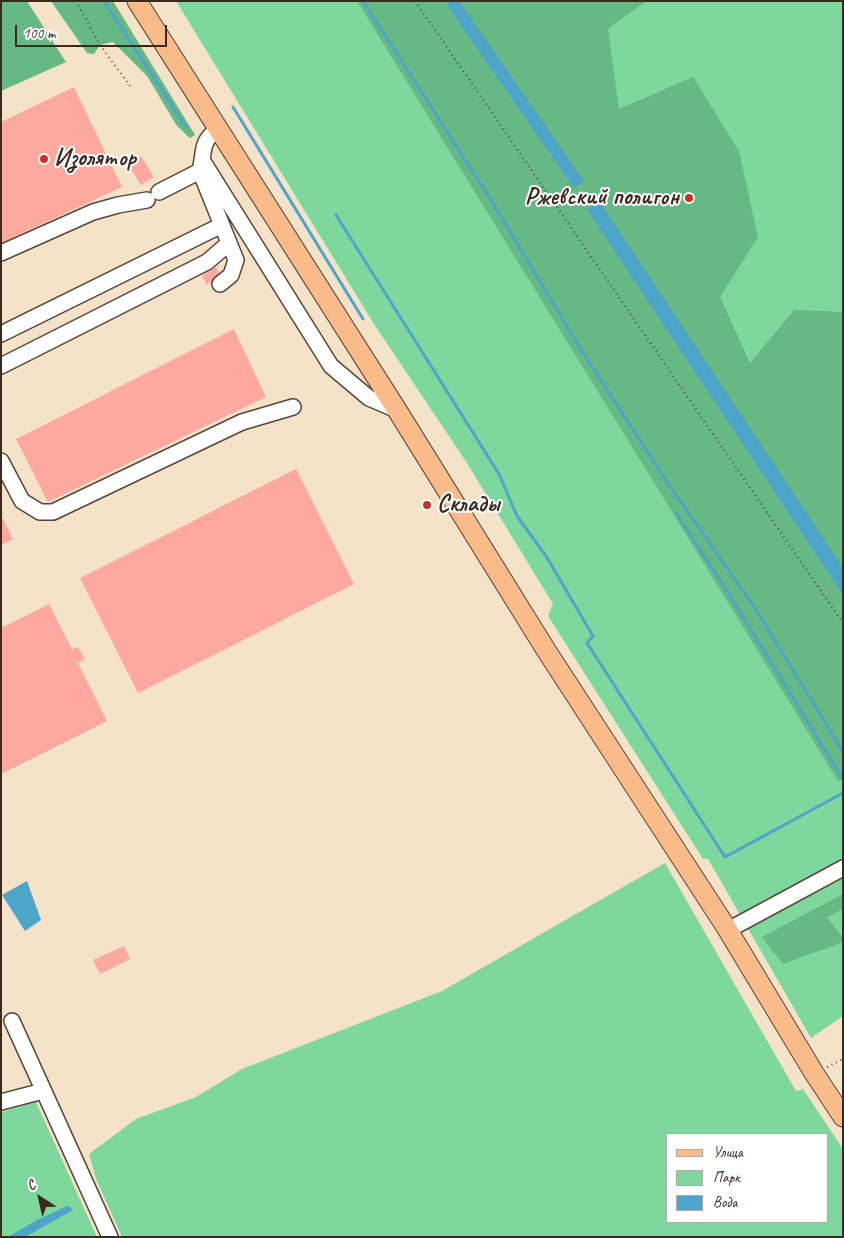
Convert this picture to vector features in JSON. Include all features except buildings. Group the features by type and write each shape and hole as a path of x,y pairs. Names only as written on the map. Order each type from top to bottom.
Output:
{"main road":[{"path":"137,1 397,410 546,650 728,930 814,1073 843,1117"}],"street":[{"path":"218,129 208,136 203,147 201,165 236,260 231,275 220,284"},
{"path":"1,254 92,212 153,196 201,165"},
{"path":"201,165 331,366 369,398 397,410"},
{"path":"1,334 222,225"},
{"path":"1,366 207,262 229,243"},
{"path":"1,461 22,501 40,512 53,512 242,422 293,408"},
{"path":"728,930 843,868"},
{"path":"12,1021 42,1091 110,1237"},
{"path":"1,1102 42,1091"}],"path":[{"path":"76,1 100,44 130,86"},
{"path":"415,1 843,623"},
{"path":"814,1073 843,1059"}],"green space":[{"path":"6,1 27,1 66,62 1,91 1,3"},
{"path":"51,1 113,1 195,135 190,138 177,126 147,76 113,42 100,45 94,54 87,53"},
{"path":"176,1 409,1 843,634 843,1016 811,1038 708,859 703,859 548,616 553,604 467,463 374,324"},
{"path":"357,1 646,1 608,29 619,109 693,77 739,151 758,237 720,297 750,363 794,310 843,312 843,779 838,781"},
{"path":"425,1 843,1 843,611"},
{"path":"665,863 796,1091 803,1089 843,1149 843,1237 122,1237 96,1179 89,1154 136,1119 196,1097 242,1069 442,991"},
{"path":"843,894 843,909 827,917 843,938 843,942 783,964 762,937"},
{"path":"36,1102 97,1237 1,1237 1,1112"}],"water":[{"path":"452,1 459,1 584,181 574,188 447,5"},
{"path":"600,202 843,568 843,595 587,209"},
{"path":"27,881 41,920 25,931 2,895"},
{"path":"67,1206 73,1210 25,1237 8,1237 37,1220"}],"waterway":[{"path":"104,1 186,127"},
{"path":"363,1 491,200 578,345 669,485 755,608 843,752"},
{"path":"233,107 363,319"},
{"path":"336,215 499,474 517,516 546,556 593,636 587,643 725,857 843,793"},
{"path":"676,513 724,586 843,779"}],"place":[{"name":"Изолятор","path":"44,159"},
{"name":"Ржевский полигон","path":"689,198"},
{"name":"Склады","path":"427,505"}]}
